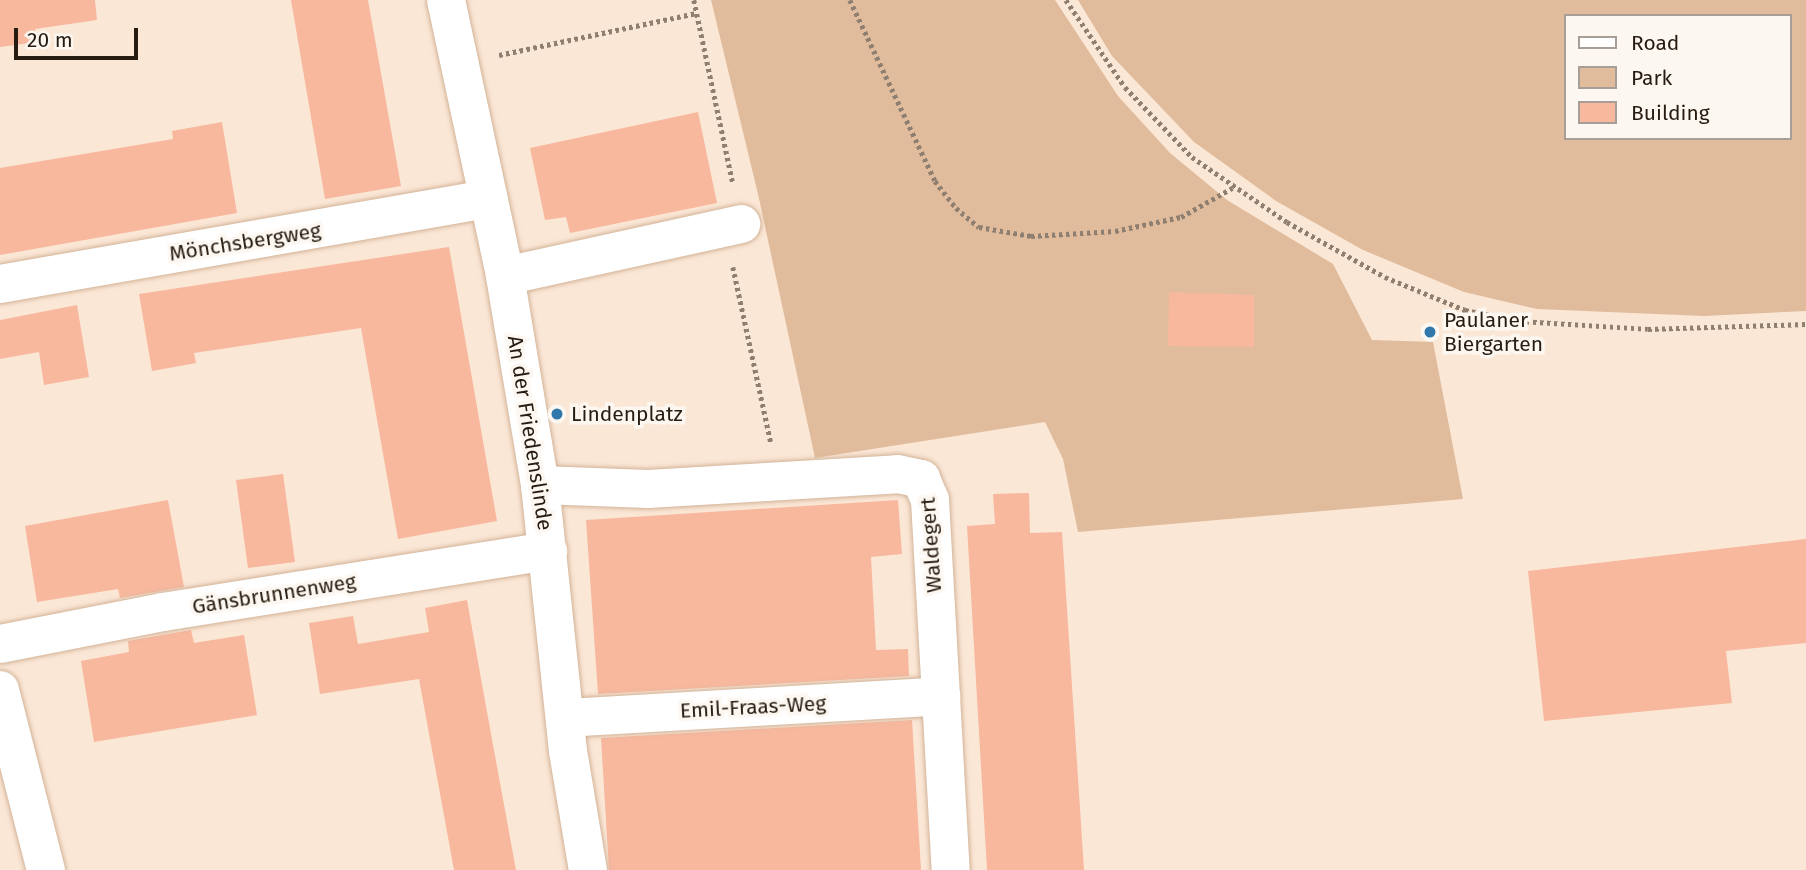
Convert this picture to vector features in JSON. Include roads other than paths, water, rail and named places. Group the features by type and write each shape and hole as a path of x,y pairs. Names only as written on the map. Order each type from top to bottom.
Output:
{"street":[{"name":"An der Friedenslinde","path":"446,0 505,276 540,485 565,718 588,870"},
{"name":"Mönchsbergweg","path":"0,284 489,199"},
{"path":"505,276 733,226"},
{"name":"Waldegert","path":"540,485 638,489 898,474 915,476 926,484 930,500 951,870"},
{"name":"Gänsbrunnenweg","path":"0,644 176,610 548,551"},
{"path":"0,690 46,870"},
{"name":"Emil-Fraas-Weg","path":"565,718 941,696"}],"place":[{"name":"Paulaner Biergarten","path":"1430,332"},
{"name":"Lindenplatz","path":"557,414"}]}
